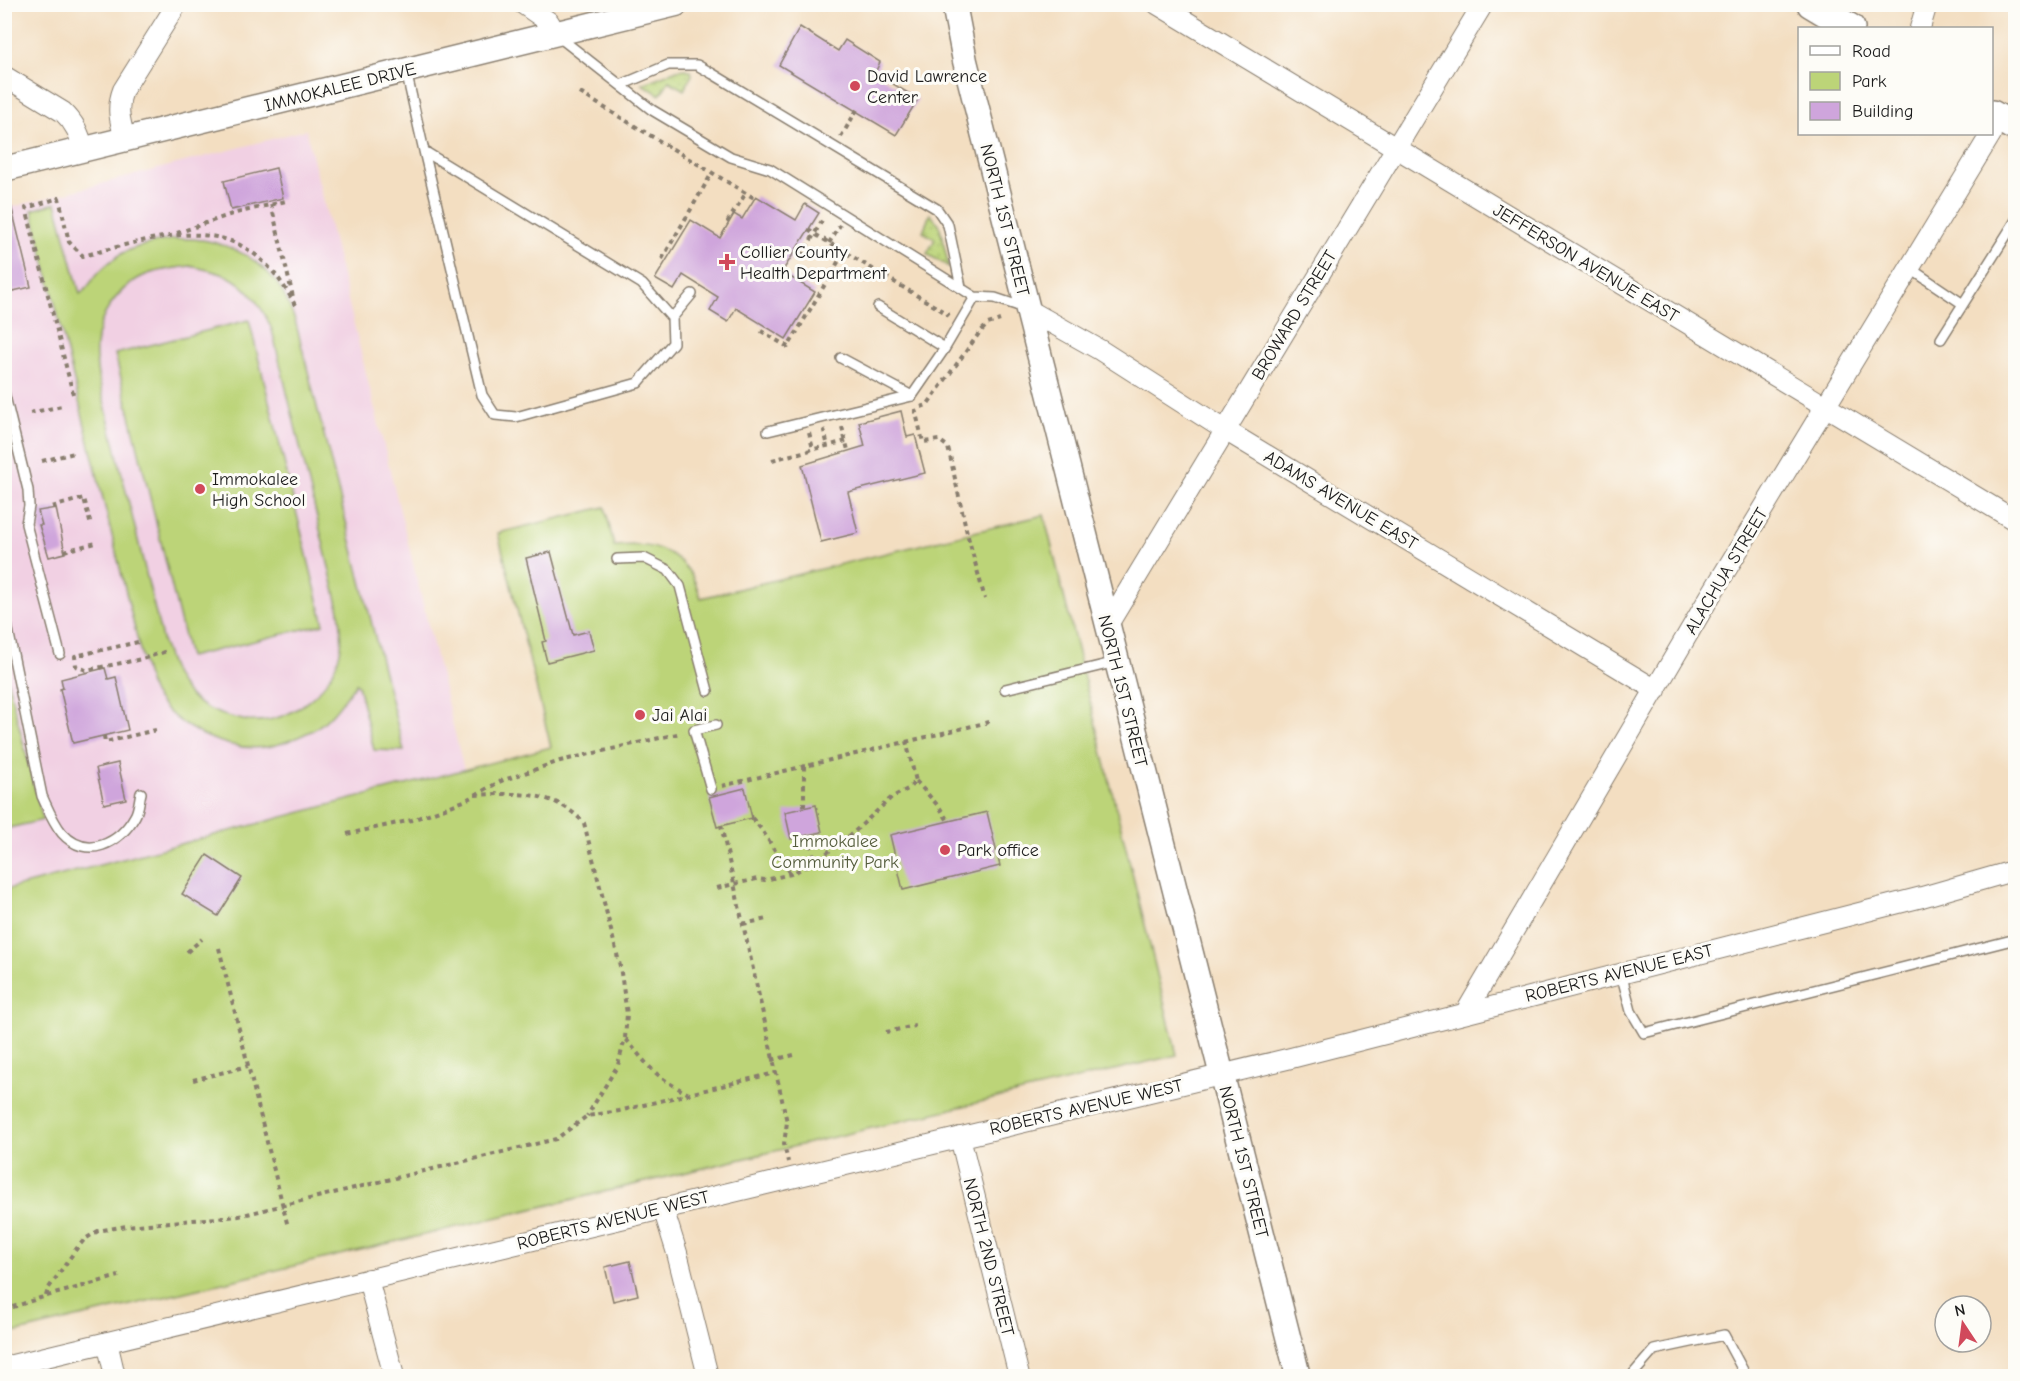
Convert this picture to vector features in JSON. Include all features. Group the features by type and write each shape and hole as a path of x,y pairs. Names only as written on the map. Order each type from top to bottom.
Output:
{"main road":[{"path":"1811,4 1849,27"}],"street":[{"path":"125,139 120,123 119,100 177,4"},
{"path":"523,4 549,22 556,34"},
{"name":"IMMOKALEE DRIVE","path":"4,169 676,4"},
{"name":"NORTH 1ST STREET","path":"954,4 965,61 1027,309 1298,1377"},
{"name":"JEFFERSON AVENUE EAST","path":"1157,4 2016,521"},
{"name":"BROWARD STREET","path":"1107,626 1483,4"},
{"path":"1920,27 1927,4"},
{"path":"4,76 71,119 84,149"},
{"name":"ALACHUA STREET","path":"1466,1012 1708,598 1908,267 1992,135"},
{"name":"ADAMS AVENUE EAST","path":"1027,309 1100,350 1225,430 1656,690"},
{"name":"ROBERTS AVENUE EAST","path":"1222,1074 1922,897 2016,870"},
{"name":"ROBERTS AVENUE WEST","path":"4,1367 1222,1074"},
{"name":"NORTH 2ND STREET","path":"960,1137 1018,1377"},
{"path":"663,1208 678,1253 708,1377"},
{"path":"368,1279 393,1377"},
{"path":"107,1342 115,1377"}],"lane":[{"path":"556,34 652,110 731,157 770,169 975,297 995,298 1027,309"},
{"path":"621,85 668,65 697,65 713,74 937,209 948,225 961,287"},
{"path":"405,71 424,151 482,395 495,415 516,417 638,383 673,343 672,318 642,284 424,151"},
{"path":"1941,339 2016,220"},
{"path":"1908,267 1963,304"},
{"path":"672,318 692,294"},
{"path":"768,432 912,396 945,348 975,297"},
{"path":"878,307 945,348"},
{"path":"841,358 912,396"},
{"path":"4,392 28,490 29,506 26,524 60,654"},
{"path":"617,559 644,558 668,570 680,586 708,691"},
{"path":"4,610 42,796 53,820 64,835 78,844 90,847 113,843 136,814 141,793"},
{"path":"1005,689 1116,662"},
{"path":"711,789 694,730 716,725"},
{"path":"1621,973 1631,1011 1644,1033 2016,939"},
{"path":"1635,1377 1635,1372 1654,1350 1724,1335 1746,1377"}],"path":[{"path":"580,93 754,198"},
{"path":"841,137 858,108"},
{"path":"662,259 712,173"},
{"path":"729,222 746,193"},
{"path":"74,394 26,208 59,198 69,242 83,256 154,237 172,235 196,233 228,241 249,251 268,267 281,281 296,307 271,204"},
{"path":"172,235 232,214 286,201"},
{"path":"808,230 950,315 945,323"},
{"path":"794,252 802,256 815,234"},
{"path":"761,331 788,347 844,252"},
{"path":"980,332 988,324 1000,320"},
{"path":"30,413 62,406"},
{"path":"915,408 923,442"},
{"path":"842,426 849,450"},
{"path":"824,431 828,446"},
{"path":"917,443 939,440 948,447 967,533 985,598"},
{"path":"772,460 846,441"},
{"path":"42,461 74,453"},
{"path":"52,507 84,498 91,526"},
{"path":"64,551 96,543"},
{"path":"138,642 75,656 76,666 86,670 142,659 167,651"},
{"path":"711,789 993,721"},
{"path":"104,736 105,742 160,729"},
{"path":"347,834 412,820 475,795 501,781 560,761 694,730"},
{"path":"906,741 916,781 940,808 948,821"},
{"path":"804,766 804,808"},
{"path":"717,888 757,879 765,880 792,875 815,862 892,797 908,789 916,781"},
{"path":"46,1296 48,1289 76,1248 98,1231 126,1226 239,1216 556,1139 587,1116 618,1065 625,1038 627,1014 624,988 584,823 560,803 537,796 475,795"},
{"path":"752,818 792,875"},
{"path":"721,825 787,1122 784,1144 788,1162"},
{"path":"809,835 815,862"},
{"path":"743,924 767,919"},
{"path":"186,951 202,939"},
{"path":"219,948 288,1227"},
{"path":"886,1032 915,1026"},
{"path":"625,1038 651,1070 668,1084 689,1094"},
{"path":"772,1060 794,1055"},
{"path":"193,1080 248,1066"},
{"path":"587,1116 619,1111 775,1073"},
{"path":"4,1310 119,1276"}],"shaded area":[{"name":"Immokalee High School","path":"306,130 464,770 104,866 5,890 5,209"}],"green space":[{"path":"677,70 691,71 692,75 684,90 669,81 660,95 642,84"},
{"path":"56,203 80,294 103,268 123,253 142,246 178,239 210,242 240,252 266,271 277,283 295,320 404,751 374,750 356,683 337,709 320,726 278,744 251,748 219,741 189,727 176,718 154,695 146,674 32,210","holes":["190,266 227,276 242,285 260,306 272,330 338,605 341,647 330,677 320,690 295,710 280,717 264,720 248,721 223,715 204,707 188,694 174,673 163,643 98,376 96,354 100,324 119,294 137,279 148,274"]},
{"path":"930,214 939,224 949,267 927,254 935,239 923,232"},
{"path":"249,320 324,624 189,657 115,354"},
{"name":"Immokalee Community Park","path":"605,507 614,546 648,546 677,558 693,579 701,598 1044,515 1177,1055 5,1335 4,890 551,747 498,533"},
{"path":"4,667 43,820 5,829 4,829"}],"building":[{"name":"David Lawrence Center","path":"800,27 838,51 845,40 880,62 875,73 918,99 896,135 779,65"},
{"path":"276,168 283,198 231,210 224,181"},
{"name":"Collier County Health Department","path":"756,196 796,220 805,204 819,213 782,272 815,292 786,339 736,308 728,322 710,311 718,297 683,275 674,290 655,279 691,220 720,238 734,214 742,219"},
{"path":"10,201 31,287 4,293 4,202"},
{"path":"901,411 907,437 915,435 925,473 848,492 858,533 821,542 802,465 865,446 859,422"},
{"path":"56,508 65,553 49,557 39,525 42,525 38,511"},
{"path":"551,552 573,635 589,631 594,650 547,662 542,642 546,641 526,558"},
{"path":"105,668 108,679 116,677 128,730 73,743 60,689 63,688 61,679"},
{"path":"118,763 126,799 104,804 96,768"},
{"path":"745,788 752,818 717,827 709,797"},
{"path":"816,805 822,832 791,839 785,812"},
{"name":"Park office","path":"987,812 1000,866 903,890 890,835"},
{"path":"207,855 242,878 218,916 182,894"},
{"path":"630,1261 638,1295 613,1301 605,1267"}],"place":[{"name":"David Lawrence Center","path":"855,86"},
{"name":"Collier County Health Department","path":"727,262"},
{"name":"Immokalee High School","path":"200,489"},
{"name":"Jai Alai","path":"640,715"},
{"name":"Park office","path":"945,850"}]}
